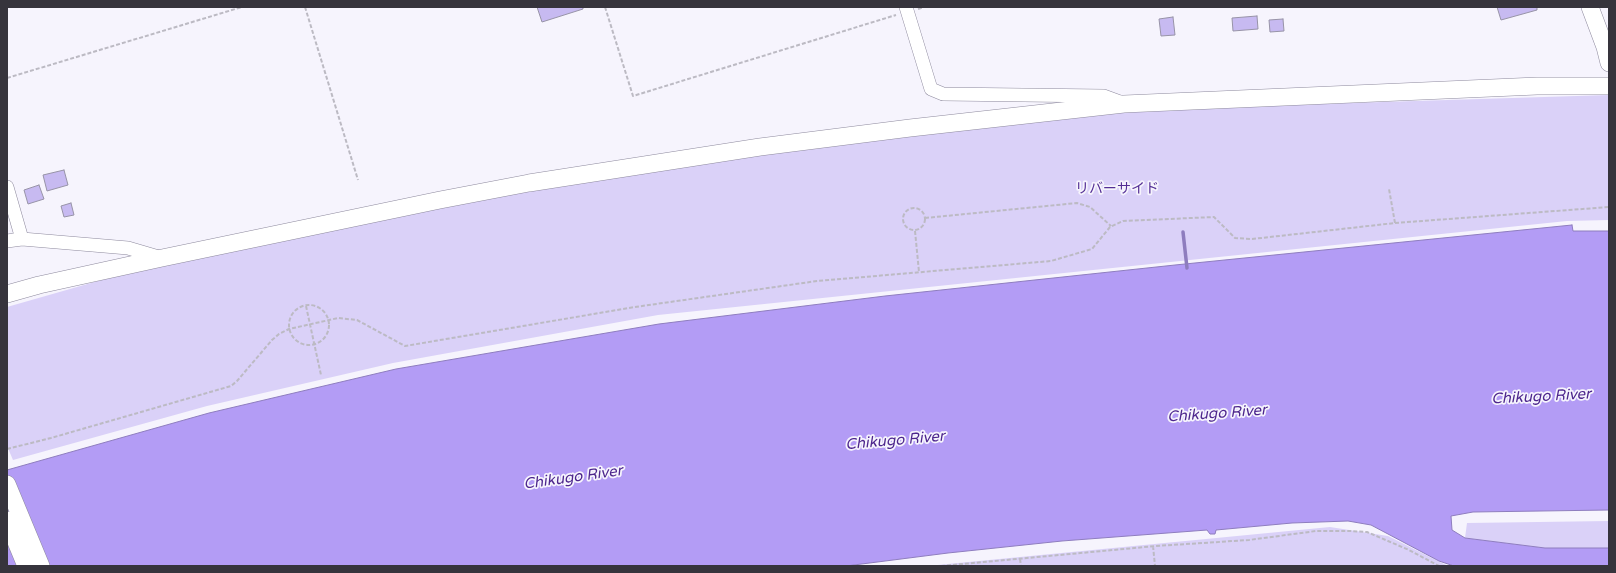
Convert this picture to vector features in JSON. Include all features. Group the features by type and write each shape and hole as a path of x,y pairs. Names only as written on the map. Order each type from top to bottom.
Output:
{"street":[{"path":"1590,7 1605,47 1609,63"},
{"path":"906,9 932,89 943,94 1104,96 1124,104"},
{"path":"7,294 39,285 162,258 440,200 528,183 768,146 910,128 1124,104 1537,86 1609,86"},
{"path":"7,187 22,239"},
{"path":"7,241 22,239 128,248 162,258"},
{"path":"7,484 41,566"},
{"path":"7,520 26,566"}],"path":[{"path":"7,78 242,7"},
{"path":"305,7 358,180"},
{"path":"605,7 633,96 906,9"},
{"path":"1389,189 1395,223"},
{"path":"925,218 1077,203 1090,207 1111,226"},
{"path":"7,449 58,436 231,386 279,334 290,329 338,318 357,320 405,346 659,303 817,281 1051,261 1092,249 1111,226 1123,221 1214,216 1235,238 1252,239 1395,223 1609,207"},
{"path":"911,209 918,209 924,214 925,218 922,228 915,231 905,226 903,220 905,213 911,209"},
{"path":"915,231 918,272"},
{"path":"306,306 321,375"},
{"path":"306,306 316,306 322,309 329,320 328,333 320,343 314,345 301,344 292,335 290,329 289,322 296,310 306,306"},
{"path":"941,566 1153,546 1249,540 1316,531 1366,532 1409,550 1439,566"},
{"path":"1153,546 1155,566"},
{"path":"1020,559 1021,566"}],"green space":[{"name":"リバーサイド","path":"1609,95 1609,220 1567,221 658,315 393,363 207,406 13,460 7,446 7,307 119,275 470,198 778,151 1124,110"},
{"path":"1609,521 1609,548 1545,548 1465,538 1467,523"},
{"path":"1330,527 1388,536 1448,566 927,566"}],"water":[{"name":"Chikugo River","path":"1572,225 1573,231 1609,231 1609,510 1473,512 1451,516 1452,530 1465,538 1545,548 1609,548 1609,566 1454,566 1439,561 1371,525 1348,521 1292,523 1216,530 1215,534 1210,534 1207,530 1062,541 846,566 7,566 7,470 209,413 396,369 659,324 885,296"}],"building":[{"path":"537,7 583,7 583,9 542,22"},
{"path":"1497,7 1537,7 1537,10 1501,20"},
{"path":"1257,16 1258,29 1233,31 1232,18"},
{"path":"1173,17 1175,35 1161,36 1159,19"},
{"path":"1283,19 1284,31 1270,32 1269,20"},
{"path":"64,170 68,185 47,191 43,175"},
{"path":"39,185 44,199 28,204 24,190"},
{"path":"71,203 74,215 64,217 61,206"}],"waterway":[{"path":"1183,232 1187,268"}]}
